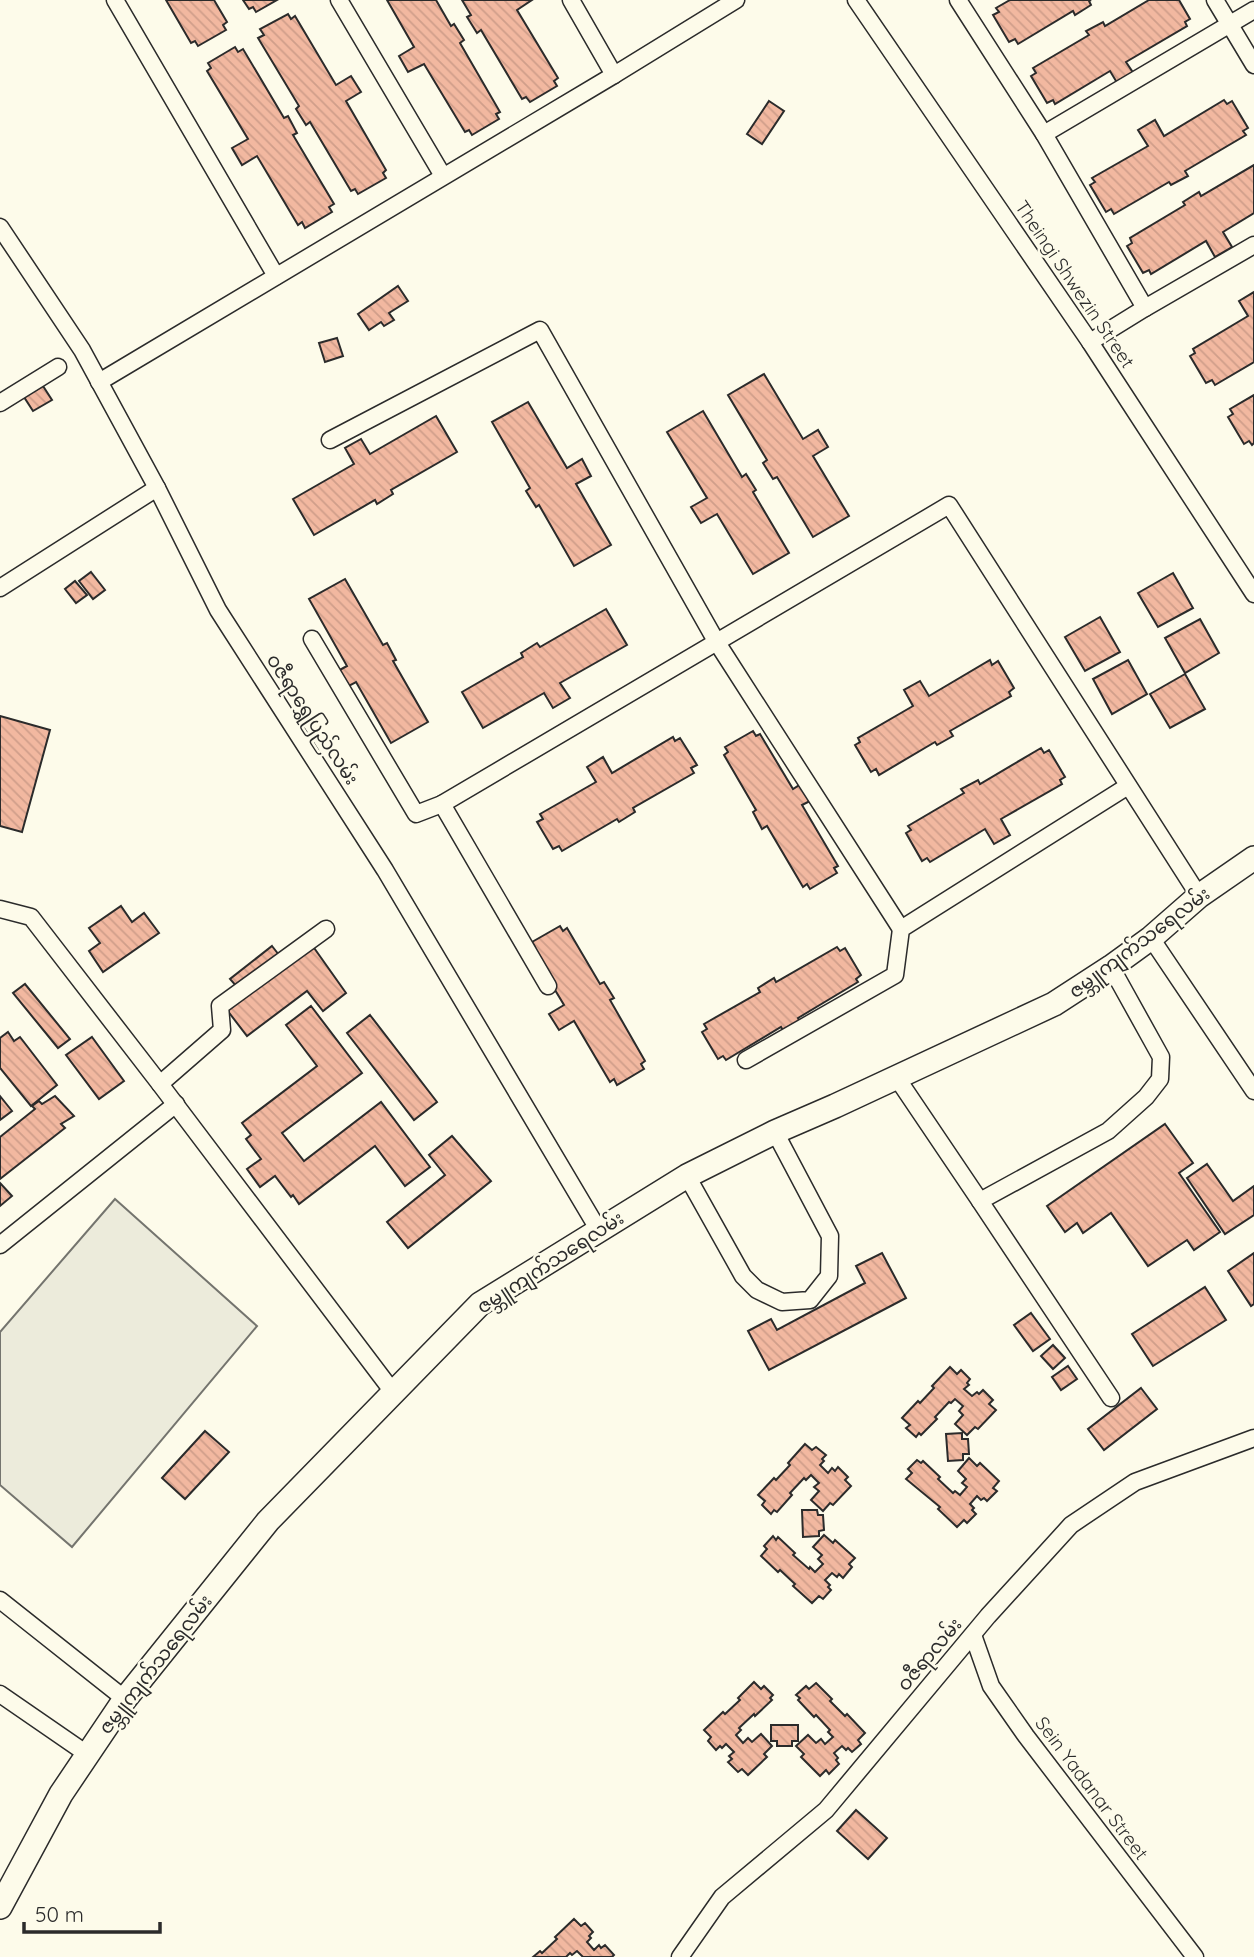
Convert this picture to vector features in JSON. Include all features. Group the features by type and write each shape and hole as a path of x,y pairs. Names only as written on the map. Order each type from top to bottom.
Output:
{"main road":[{"name":"ဇမ္ဘူကျက်သရေလမ်း","path":"0,1907 61,1794 125,1699 268,1521 480,1304 687,1176 775,1132 1054,1004 1151,939 1199,896 1254,859"}],"street":[{"path":"115,0 276,276"},
{"path":"339,0 443,176"},
{"path":"571,0 614,75"},
{"path":"99,382 736,0"},
{"name":"Theingi Shwezin Street","path":"856,0 1090,342 1254,594"},
{"path":"958,0 1044,134 1145,308"},
{"path":"1215,0 1254,65"},
{"path":"1044,134 1254,10"},
{"name":"ဝဇီရာရွှေပြည်လမ်း","path":"0,227 82,350 157,488 218,610 385,870 598,1230"},
{"path":"1090,342 1254,245"},
{"path":"330,440 540,330 716,641 901,929 895,975 746,1060"},
{"path":"0,403 58,367"},
{"path":"0,588 157,488"},
{"path":"312,639 416,814 442,804 948,505 1199,896"},
{"path":"901,929 1128,786"},
{"path":"442,804 548,986"},
{"path":"0,909 31,917 394,1392"},
{"path":"160,1084 222,1030 220,1006 326,929"},
{"path":"1151,939 1254,1091"},
{"path":"980,1201 1108,1131 1146,1097 1160,1079 1161,1057 1111,967"},
{"path":"897,1078 1111,1398"},
{"path":"0,1245 176,1104"},
{"path":"687,1176 743,1276 757,1290 782,1302 810,1300 829,1276 830,1236 775,1132"},
{"name":"ဝဇီရာလမ်း","path":"680,1957 722,1897 826,1810 972,1635 1071,1525 1135,1482 1254,1438"},
{"path":"0,1600 125,1699"},
{"name":"Sein Yadanar Street","path":"972,1635 991,1686 1034,1747 1195,1957"},
{"path":"0,1694 87,1754"}],"shaded area":[{"path":"115,1199 257,1326 72,1547 0,1485 0,1332"}],"building":[{"path":"166,0 214,0 227,22 223,25 226,30 198,46 195,41 191,43"},
{"path":"243,0 277,0 256,12 253,7 249,9"},
{"path":"387,0 436,0 451,26 454,24 464,40 460,43 500,112 496,114 499,119 472,135 469,130 465,132 424,64 408,72 399,56 414,47"},
{"path":"462,0 532,0 517,10 558,78 554,81 557,86 530,102 526,97 522,99 481,30 477,33 467,17 471,15"},
{"path":"1010,0 1091,0 1091,5 1075,15 1073,11 1018,44 1015,39 1009,42 993,15 999,12 996,8"},
{"path":"1149,0 1179,0 1190,19 1185,22 1187,26 1126,62 1136,77 1119,86 1110,71 1055,104 1053,100 1047,103 1031,76 1036,73 1033,68 1089,35 1086,31 1103,22 1105,26"},
{"path":"288,14 291,19 295,16 336,85 351,76 361,92 346,101 386,170 383,173 386,178 358,194 355,189 351,191 310,122 306,125 296,109 299,106 258,38 264,35 260,29"},
{"path":"235,47 238,52 243,49 284,118 288,116 297,133 293,135 334,204 329,207 332,212 305,228 302,222 298,225 257,156 242,165 232,148 248,139 207,71 211,68 208,63"},
{"path":"1224,100 1227,104 1232,101 1248,128 1243,131 1246,135 1185,171 1188,176 1171,185 1169,182 1114,214 1111,209 1106,212 1090,185 1095,182 1092,178 1148,146 1138,130 1155,120 1164,136"},
{"path":"769,101 784,111 762,144 747,134"},
{"path":"1254,165 1254,213 1223,232 1232,247 1215,257 1206,241 1151,274 1149,270 1143,273 1127,246 1132,243 1130,238 1185,205 1183,202 1199,192 1201,196"},
{"path":"398,286 408,301 389,313 394,320 384,326 381,322 369,330 358,314"},
{"path":"1254,292 1254,362 1215,385 1212,380 1206,383 1190,356 1195,353 1193,349 1248,316 1239,301"},
{"path":"337,338 343,356 325,362 319,343"},
{"path":"764,374 803,439 818,430 828,447 813,456 849,516 813,537 777,477 773,479 763,463 767,460 728,395"},
{"path":"43,386 52,400 33,411 24,397"},
{"path":"1254,395 1252,445 1249,441 1244,444 1228,417 1233,414 1230,409"},
{"path":"528,402 567,468 582,459 591,476 576,484 611,545 574,566 539,505 536,507 526,491 530,488 492,422"},
{"path":"703,411 742,477 746,474 756,490 753,492 789,553 753,574 717,514 701,523 691,507 707,498 667,432"},
{"path":"436,416 457,452 391,490 393,494 377,504 375,500 314,535 293,499 354,464 345,448 361,439 370,454"},
{"path":"91,572 105,590 93,599 79,581"},
{"path":"1173,573 1193,608 1158,627 1138,593"},
{"path":"345,579 383,645 387,643 396,660 393,661 428,722 391,743 356,682 345,688 336,672 347,666 309,599"},
{"path":"75,581 87,595 76,603 65,589"},
{"path":"606,609 627,645 560,683 570,698 553,708 544,693 483,728 462,692 523,657 521,653 537,643 540,647"},
{"path":"1100,617 1120,652 1085,671 1065,637"},
{"path":"1200,619 1219,653 1185,673 1165,638"},
{"path":"990,660 992,665 998,661 1014,688 1009,692 1011,696 950,731 953,736 937,745 935,742 879,775 876,769 871,772 855,745 860,742 858,738 913,706 904,690 920,681 929,696"},
{"path":"1128,660 1147,694 1112,714 1093,679"},
{"path":"1185,674 1205,709 1170,728 1150,694"},
{"path":"0,716 50,730 22,832 0,826"},
{"path":"753,731 756,736 760,734 793,789 804,782 814,799 802,805 838,866 834,868 837,873 810,889 807,884 803,887 767,826 762,829 753,812 756,810 724,755 728,752 725,747"},
{"path":"673,737 675,741 680,738 697,765 691,768 694,773 633,808 635,812 619,822 617,819 562,851 559,846 553,849 537,822 543,819 540,814 596,782 587,767 603,757 612,773"},
{"path":"1041,748 1044,753 1049,750 1065,777 1060,780 1062,784 1001,819 1010,835 994,844 985,829 930,862 927,858 922,861 906,833 911,830 908,826 964,793 961,789 978,780 980,784"},
{"path":"121,906 132,922 144,913 159,933 103,972 89,951 100,943 89,928"},
{"path":"560,926 563,931 567,928 600,984 604,982 614,998 610,1000 645,1061 641,1064 644,1069 617,1085 614,1079 610,1082 574,1021 559,1030 549,1014 564,1005 531,950 535,947 532,942"},
{"path":"312,945 346,993 323,1011 307,991 247,1036 227,1010"},
{"path":"272,946 279,955 238,988 230,979"},
{"path":"837,947 840,951 845,948 861,975 856,979 858,982 798,1018 802,1025 785,1034 781,1027 726,1060 723,1056 718,1059 702,1032 707,1029 704,1024 760,992 758,988 774,978 776,982"},
{"path":"25,984 70,1039 58,1048 13,993"},
{"path":"311,1006 362,1073 282,1133 304,1161 381,1102 430,1167 405,1186 375,1146 299,1204 275,1176 260,1187 247,1169 261,1159 246,1139 251,1135 242,1123 317,1066 286,1025"},
{"path":"370,1015 437,1102 414,1120 347,1033"},
{"path":"8,1032 14,1041 20,1037 57,1085 31,1106 0,1068 0,1038"},
{"path":"92,1037 124,1081 99,1099 66,1055"},
{"path":"0,1096 12,1111 0,1120"},
{"path":"55,1096 74,1116 61,1124 65,1128 0,1179 0,1137 35,1109 32,1106 39,1101 42,1104"},
{"path":"1165,1124 1193,1163 1179,1173 1220,1232 1194,1250 1187,1240 1148,1266 1111,1213 1083,1233 1077,1223 1065,1232 1047,1206"},
{"path":"452,1136 491,1181 408,1248 387,1222 445,1175 429,1155"},
{"path":"1207,1164 1233,1201 1254,1186 1254,1215 1225,1234 1187,1178"},
{"path":"0,1183 12,1196 0,1206"},
{"path":"882,1253 906,1298 769,1370 748,1331 771,1319 777,1330 865,1283 856,1266"},
{"path":"1254,1253 1254,1304 1251,1306 1228,1271"},
{"path":"1205,1287 1226,1320 1153,1366 1132,1334"},
{"path":"1031,1313 1050,1339 1033,1351 1014,1325"},
{"path":"1053,1345 1065,1358 1053,1369 1041,1356"},
{"path":"1068,1366 1077,1379 1061,1390 1052,1377"},
{"path":"950,1367 957,1374 961,1370 970,1379 967,1383 969,1385 964,1389 972,1396 983,1390 993,1400 989,1404 996,1410 978,1429 975,1427 967,1435 955,1424 963,1415 959,1411 963,1406 955,1399 916,1437 906,1428 910,1425 902,1418 918,1401 920,1403"},
{"path":"1141,1388 1157,1409 1104,1450 1088,1429"},
{"path":"205,1431 229,1452 185,1499 162,1478"},
{"path":"962,1433 962,1439 968,1439 969,1454 963,1454 963,1460 948,1461 946,1434"},
{"path":"805,1444 812,1450 816,1447 826,1455 820,1465 828,1473 832,1468 835,1471 838,1467 848,1477 845,1480 851,1486 833,1505 830,1503 823,1511 811,1500 819,1491 814,1487 819,1483 811,1475 806,1480 804,1478 790,1493 792,1495 777,1512 774,1510 771,1514 762,1505 765,1501 758,1495 790,1465 788,1463"},
{"path":"969,1458 977,1466 980,1463 999,1481 993,1488 997,1491 987,1501 977,1496 970,1504 976,1514 967,1523 964,1520 957,1527 938,1509 940,1507 906,1479 912,1473 908,1469 917,1460 921,1463 923,1461 953,1493 955,1491 960,1495 967,1487 962,1483 966,1479 958,1471"},
{"path":"802,1510 817,1510 818,1515 823,1515 824,1530 819,1531 819,1536 803,1537"},
{"path":"824,1535 833,1543 835,1540 855,1558 843,1578 832,1573 825,1580 831,1590 823,1599 819,1596 812,1603 780,1570 778,1572 761,1556 767,1549 764,1546 773,1536 776,1540 778,1537 795,1553 793,1555 815,1572 823,1564 818,1559 822,1555 813,1547"},
{"path":"754,1682 761,1689 764,1686 773,1695 770,1698 772,1700 739,1728 741,1730 736,1735 743,1743 748,1738 752,1742 761,1734 772,1746 764,1754 767,1757 748,1775 742,1769 738,1772 728,1762 732,1759 729,1756 734,1752 726,1744 716,1750 708,1741 711,1737 704,1730 740,1700 738,1698"},
{"path":"816,1683 832,1699 830,1701 865,1733 858,1740 861,1744 852,1752 842,1746 834,1753 839,1764 829,1774 826,1770 820,1776 801,1757 804,1754 796,1746 808,1735 816,1743 821,1739 825,1744 833,1737 828,1732 830,1730 816,1715 814,1717 796,1695 806,1686 809,1689"},
{"path":"771,1725 798,1725 798,1741 792,1741 792,1746 777,1746 777,1741 771,1741"},
{"path":"856,1810 887,1838 868,1859 837,1831"},
{"path":"574,1919 581,1926 585,1923 593,1932 587,1942 594,1950 599,1945 601,1948 605,1945 614,1955 583,1957 577,1951 566,1957 533,1957 540,1951 542,1953"}]}
